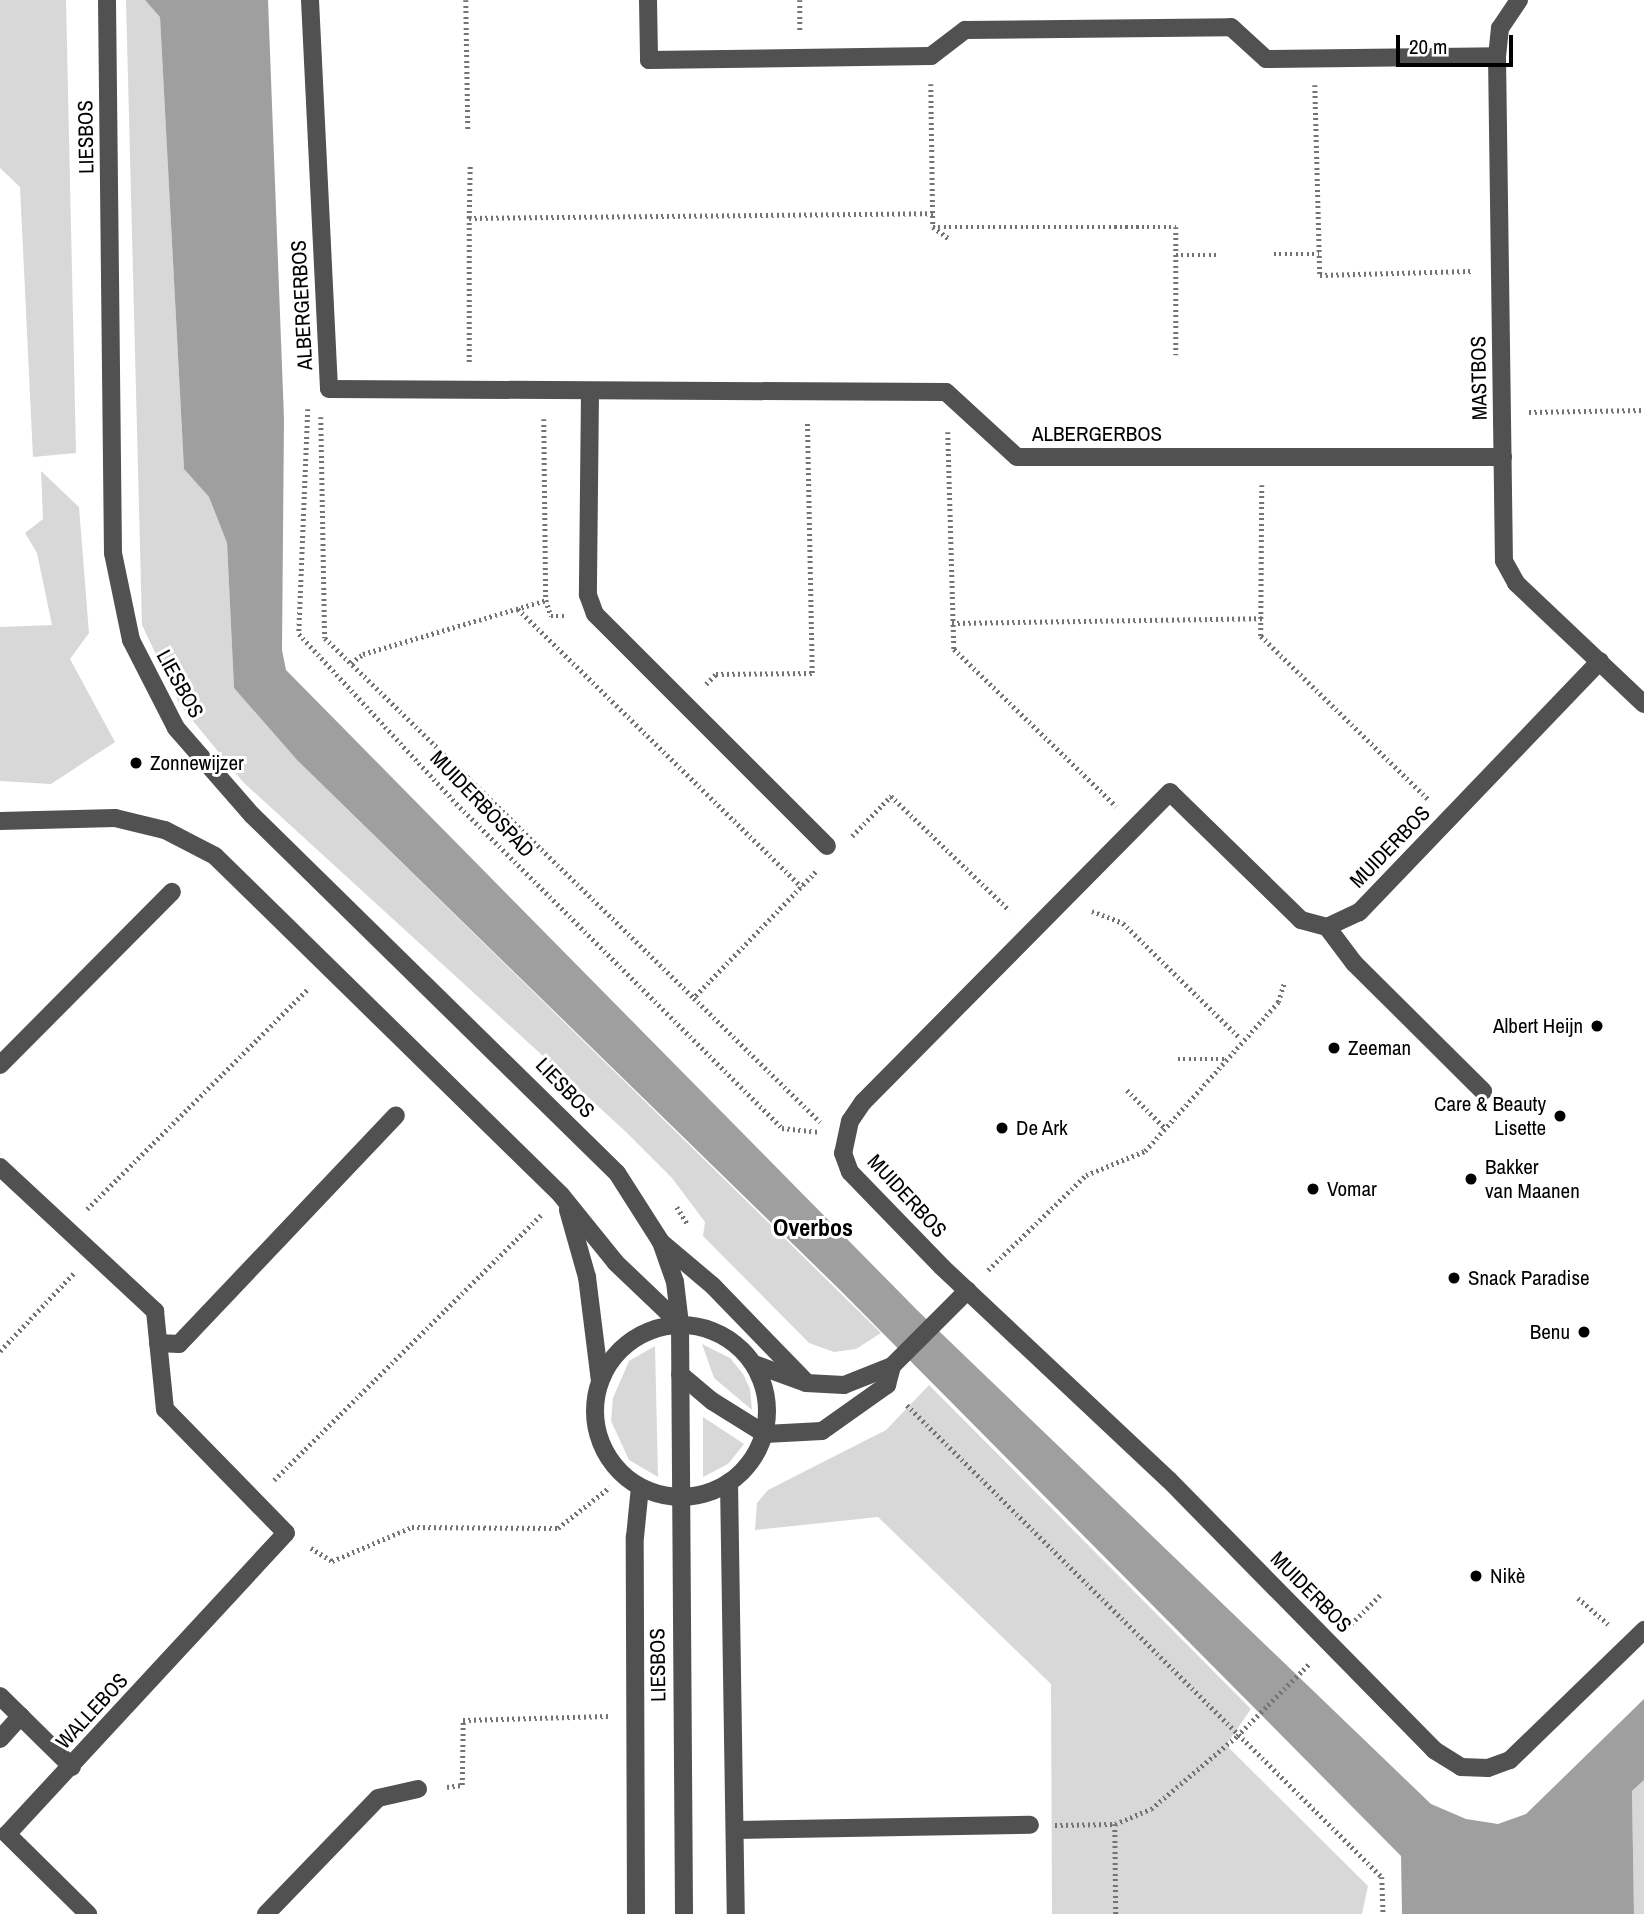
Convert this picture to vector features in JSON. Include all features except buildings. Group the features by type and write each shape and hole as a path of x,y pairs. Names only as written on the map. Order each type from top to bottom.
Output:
{"street":[{"name":"LIESBOS","path":"107,0 113,553 131,640 176,728 252,815 617,1173 661,1242 674,1282 680,1324 684,1914"},
{"name":"ALBERGERBOS","path":"310,0 325,392 946,392 1017,457 1503,457"},
{"path":"648,0 649,60 931,55 965,30 1231,27 1266,59 1497,56"},
{"name":"MASTBOS","path":"1519,0 1500,28 1497,56 1504,561 1516,583 1644,704"},
{"path":"590,392 588,595 595,614 684,706 827,846"},
{"name":"MUIDERBOS","path":"1327,927 1359,912 1600,662"},
{"path":"838,1134 863,1102 1170,792 1301,920 1327,927 1354,963 1483,1091"},
{"path":"0,821 115,818 165,830 215,856 564,1199 616,1263 680,1324"},
{"path":"0,1065 172,892"},
{"path":"158,1343 179,1343 396,1115"},
{"name":"MUIDERBOS","path":"838,1134 850,1172 968,1290 1169,1480 1434,1750 1461,1767 1488,1768 1510,1760 1644,1630"},
{"path":"0,1167 155,1311 165,1409 286,1533"},
{"path":"564,1199 587,1277 600,1381"},
{"name":"LIESBOS","path":"661,1242 713,1286 806,1383"},
{"path":"754,1364 806,1383 844,1385 892,1366 968,1290"},
{"path":"680,1324 709,1328 734,1342 754,1364 768,1410 765,1434 745,1469 729,1482 706,1493 682,1497 640,1487 625,1476 608,1456 598,1433 595,1407 600,1381 612,1359 631,1340 654,1329 680,1324"},
{"path":"680,1374 712,1401 765,1434 822,1431 887,1385 892,1366"},
{"path":"729,1482 736,1914"},
{"name":"LIESBOS","path":"636,1914 633,1715 635,1537 640,1487"},
{"name":"WALLEBOS","path":"88,1914 8,1834 286,1533"},
{"path":"0,1696 72,1767"},
{"path":"0,1739 21,1716"},
{"path":"265,1914 378,1798 418,1789"},
{"path":"736,1830 1030,1825"}],"path":[{"path":"466,0 468,131"},
{"path":"931,55 933,227"},
{"path":"1315,58 1320,275 1500,271"},
{"path":"469,391 470,165"},
{"path":"469,218 933,213"},
{"path":"933,227 948,238"},
{"path":"933,227 1176,227 1176,355"},
{"path":"1274,254 1319,254"},
{"path":"1176,255 1219,255"},
{"path":"544,391 546,600 551,616 595,614"},
{"path":"684,706 716,674 812,673 807,391"},
{"path":"325,392 322,630 351,663 694,998 838,1134"},
{"name":"MUIDERBOSPAD","path":"325,392 308,403 299,634 460,807 782,1128 838,1134"},
{"path":"946,392 954,649 1136,826"},
{"path":"1502,412 1644,410"},
{"path":"1262,458 1261,636 1448,819"},
{"path":"351,663 363,654 546,600"},
{"path":"518,609 802,887"},
{"path":"953,623 1262,618"},
{"path":"847,841 891,796 1031,931"},
{"path":"694,998 820,869"},
{"path":"1063,900 1123,923 1241,1039"},
{"path":"67,1229 330,968"},
{"path":"968,1290 1086,1175 1145,1151 1241,1039 1278,1002 1284,984"},
{"path":"1178,1059 1225,1059"},
{"path":"1127,1090 1165,1128"},
{"path":"254,1501 564,1199"},
{"path":"0,1351 93,1254"},
{"path":"887,1385 1382,1877 1383,1914"},
{"path":"286,1533 332,1561 412,1527 558,1528 625,1476"},
{"path":"1578,1598 1609,1626 1622,1652"},
{"path":"1030,1825 1115,1824 1151,1810 1237,1735 1317,1656"},
{"path":"418,1789 462,1786 463,1720 633,1715"},
{"path":"1115,1824 1116,1914"}],"shaded area":[{"path":"0,0 66,0 76,453 33,457 20,187 0,168"},
{"path":"126,0 145,0 160,16 184,469 209,497 227,543 234,688 297,760 881,1333 856,1349 834,1352 809,1343 703,1236 705,1222 672,1178 625,1131 243,782 180,705 142,625"},
{"path":"145,0 268,0 284,419 282,650 286,670 917,1310 1431,1804 1466,1819 1498,1824 1526,1814 1644,1699 1644,1780 1632,1791 1634,1914 1402,1914 1401,1856 840,1290 297,760 234,688 227,543 209,497 184,469 160,17"},
{"path":"41,471 79,507 89,633 70,659 115,742 51,784 0,781 0,627 52,625 37,553 25,533 43,519"},
{"path":"702,1344 730,1358 743,1374 750,1389 752,1410 714,1378"},
{"path":"655,1346 658,1477 629,1460 611,1421 613,1398 629,1361"},
{"path":"929,1385 1251,1709 1226,1745 1368,1886 1362,1914 1052,1914 1051,1684 878,1517 755,1530 757,1503 768,1490 886,1430"},
{"path":"703,1417 744,1444 728,1464 703,1477"},
{"path":"1644,1780 1644,1914 1634,1914 1632,1791"}],"place":[{"name":"Zonnewijzer","path":"136,763"},
{"name":"Albert Heijn","path":"1597,1026"},
{"name":"Zeeman","path":"1334,1048"},
{"name":"Care & Beauty Lisette","path":"1560,1116"},
{"name":"De Ark","path":"1002,1128"},
{"name":"Bakker van Maanen","path":"1471,1179"},
{"name":"Vomar","path":"1313,1189"},
{"name":"Snack Paradise","path":"1454,1278"},
{"name":"Benu","path":"1584,1332"},
{"name":"Nikè","path":"1476,1576"}],"district":[{"name":"Overbos","path":"813,1228"}]}
